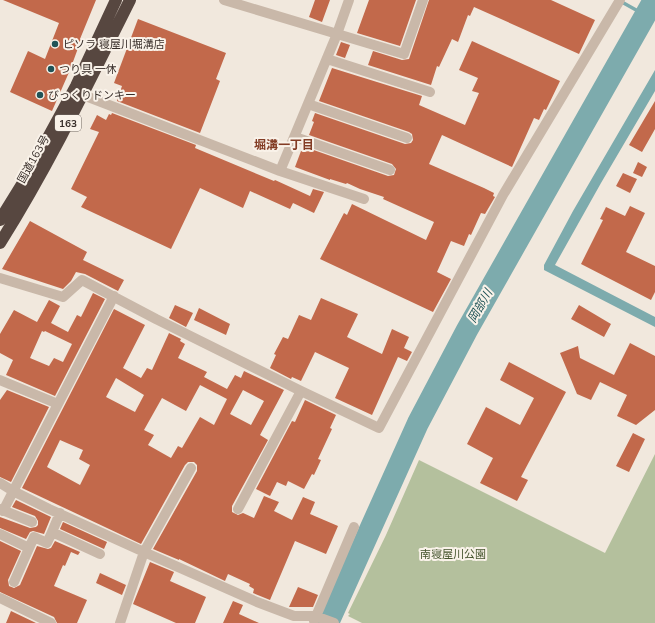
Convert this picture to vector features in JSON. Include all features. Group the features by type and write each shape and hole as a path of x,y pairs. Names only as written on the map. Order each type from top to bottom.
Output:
{"highway":[{"name":"国道163号","path":"0,220 26,178 76,86 116,0"},
{"name":"国道163号","path":"0,243 83,95 130,0"}],"street":[{"path":"224,0 404,54 423,0"},
{"path":"280,171 327,59 349,0"},
{"path":"0,278 63,297 82,280 156,319 379,428 503,195 618,3"},
{"path":"327,59 430,92"},
{"path":"83,95 280,171 364,199"},
{"path":"308,104 407,138"},
{"path":"295,137 390,170"},
{"path":"32,522 2,510 114,296"},
{"path":"0,380 58,404"},
{"path":"238,509 301,391"},
{"path":"120,623 144,552 190,468"},
{"path":"0,482 13,491 60,514 257,602 294,616 334,623"},
{"path":"14,582 34,537 47,543 60,514"},
{"path":"316,619 354,527"},
{"path":"52,532 100,554"},
{"path":"0,534 29,548"},
{"path":"0,598 51,623"}],"green space":[{"name":"南寝屋川公園","path":"655,454 655,623 362,623 348,616 350,614 348,613 386,535 419,460 605,553"}],"water":[{"path":"655,70 655,91 555,265 655,317 655,327 544,270 544,265 573,211"}],"building":[{"path":"3,0 96,0 80,39 81,40 70,70 52,111 10,92 28,51 45,59 59,23"},
{"path":"315,0 330,0 322,22 309,17"},
{"path":"369,0 416,0 400,46 357,33"},
{"path":"429,0 551,0 595,20 579,54 474,7 470,16 468,15 458,42 452,39 439,67 437,66 431,85 368,65 373,51 402,60 409,59"},
{"path":"138,19 226,53 216,79 220,81 200,133 117,101 122,86 114,83"},
{"path":"472,41 560,81 546,110 544,109 539,120 534,118 512,167 442,135 429,164 494,193 493,196 495,197 485,214 481,213 464,246 451,241 437,272 451,279 433,312 320,259 344,213 347,215 352,204 426,240 434,222 383,199 384,197 347,183 330,180 295,167 301,151 304,152 305,147 388,176 394,175 396,169 392,164 309,135 314,122 312,121 315,113 405,144 411,143 413,140 412,134 409,132 319,101 332,68 422,96 419,105 465,125 479,93 472,91 478,78 459,70"},
{"path":"341,42 350,45 345,58 336,55"},
{"path":"655,101 655,129 642,152 629,145"},
{"path":"112,113 196,145 195,148 274,181 275,180 310,196 313,189 324,192 314,213 293,203 290,209 250,191 243,208 200,188 171,249 81,207 87,197 71,189 99,132 90,129 97,115 106,120 109,114 111,115"},
{"path":"638,162 647,167 642,177 633,173"},
{"path":"623,173 637,179 630,193 616,186"},
{"path":"630,206 645,213 626,252 655,266 655,292 651,300 581,264 603,220 600,219 606,207 625,216"},
{"path":"30,221 87,252 83,260 124,280 118,291 85,274 76,272 71,281 63,289 2,269"},
{"path":"93,293 105,299 55,396 6,375 13,360 0,353 0,334 14,310 37,322 49,300 60,306 51,323 68,332 77,315 81,317","holes":["42,331 45,331 72,344 63,362 54,358 49,366 30,358"]},
{"path":"321,298 358,314 347,337 382,354 392,329 409,337 404,348 412,352 407,361 398,357 372,415 335,398 349,368 315,352 301,381 292,377 291,379 270,368 276,355 274,354 283,337 288,339 299,315 311,320"},
{"path":"175,305 193,313 186,327 169,318"},
{"path":"579,305 611,324 604,337 571,319"},
{"path":"199,308 230,324 226,335 194,320"},
{"path":"114,309 145,325 123,368 141,378 147,368 152,370 169,333 181,339 180,341 185,344 178,358 207,372 204,377 227,389 235,375 241,378 244,371 284,390 260,435 268,440 232,506 232,512 238,515 243,513 254,518 264,496 279,502 274,511 292,520 303,497 315,502 310,514 338,526 326,554 295,541 270,600 253,593 254,589 249,586 250,584 228,574 225,581 179,559 153,549 197,471 197,465 194,462 188,462 185,465 141,544 22,488","holes":["116,378 144,395 135,412 106,397","200,385 227,399 214,425 200,417 182,448 178,446 171,458 148,445 154,435 144,430 162,398 186,411","243,390 264,401 251,425 230,414","60,440 83,450 79,459 90,465 80,485 47,467"]},
{"path":"630,343 655,356 655,410 636,425 617,416 627,395 600,382 591,400 577,394 560,353 578,346 580,358 614,375"},
{"path":"509,362 566,392 521,477 528,480 517,501 480,483 493,458 467,444 486,407 520,425 534,398 500,380"},
{"path":"7,390 49,407 11,482 0,477 0,400"},
{"path":"305,400 336,415 330,428 332,429 318,459 321,460 314,475 312,474 304,489 288,481 286,486 277,482 270,496 256,489 292,421 295,422"},
{"path":"633,433 645,439 629,472 616,466"},
{"path":"16,500 51,517 44,534 33,531 30,532 26,539 0,528 0,517 30,528 38,525 38,521 35,516 12,507"},
{"path":"63,522 107,542 104,549 60,529"},
{"path":"0,541 21,551 8,580 9,586 14,588 20,585 37,546 48,549 51,548 55,541 80,552 78,555 71,552 65,566 63,565 54,586 87,600 77,623 57,623 54,617 0,592"},
{"path":"150,562 174,572 170,581 206,597 195,623 176,623 133,604"},
{"path":"100,573 126,585 122,595 96,583"},
{"path":"298,587 318,595 313,607 289,607"},
{"path":"233,601 243,605 239,614 259,623 223,623"},
{"path":"11,611 36,623 6,623"}],"waterway":[{"name":"岡部川","path":"328,623 418,423 467,330 654,0"},
{"path":"620,1 645,15"}],"place":[{"name":"ピソラ 寝屋川堀溝店","path":"55,44"},
{"name":"つり具 一休","path":"51,69"},
{"name":"びっくりドンキー","path":"40,95"}],"district":[{"name":"堀溝一丁目","path":"284,145"}]}
